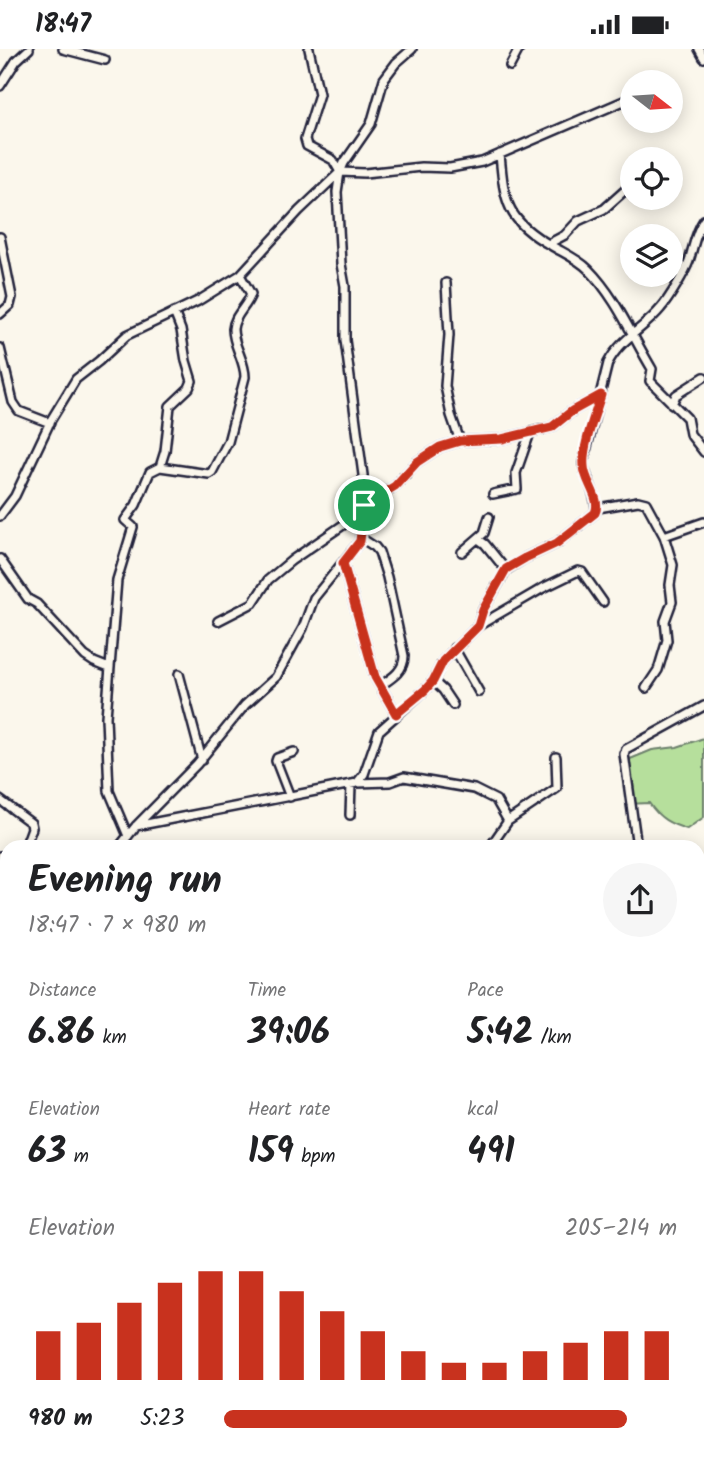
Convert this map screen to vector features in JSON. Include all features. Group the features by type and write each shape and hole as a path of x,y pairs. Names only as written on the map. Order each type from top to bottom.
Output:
{"street":[{"path":"0,86 16,61 29,49"},
{"path":"63,49 105,59"},
{"path":"125,840 202,760 245,705 276,677 303,628 314,598 361,538 363,509 360,445 345,339 345,286 337,201 340,172 333,160 307,146 305,138 319,94 309,49"},
{"path":"0,516 15,496 50,423 76,379 127,335 240,275 299,211 340,172 370,124 384,79 396,63 412,49"},
{"path":"510,66 519,49"},
{"path":"699,49 704,58"},
{"path":"340,172 465,167 620,103"},
{"path":"500,154 504,196 508,208 538,239 588,269 615,305 652,369 650,381 687,418 690,434 704,452"},
{"path":"548,244 565,235 578,222 604,209 620,195"},
{"path":"598,508 583,463 608,363 614,352 661,308 688,262 695,236 704,220"},
{"path":"0,237 12,297 10,305 0,314"},
{"path":"128,836 109,791 106,717 117,580 133,527 125,520 136,505 150,472 160,467 209,474 228,442 245,377 233,328 251,294 240,275"},
{"path":"446,283 449,335 445,386 460,441"},
{"path":"160,467 165,451 170,406 189,388 193,379 174,311"},
{"path":"0,348 13,402 19,411 50,423"},
{"path":"672,404 677,395 704,377"},
{"path":"218,621 253,603 268,580 395,486 429,453 460,441 502,439 552,427 572,411 601,395"},
{"path":"493,494 517,489 516,474 530,433"},
{"path":"478,626 483,610 506,569 557,543 598,508 638,501 646,503 664,536 673,565 670,585 672,602 665,621 665,651 658,670 646,688"},
{"path":"462,552 478,539 488,525 489,517"},
{"path":"664,536 704,522"},
{"path":"361,538 379,552 404,656 396,676 380,686"},
{"path":"478,539 506,569"},
{"path":"0,559 27,599 37,604 85,656 109,668"},
{"path":"343,563 370,662 396,714"},
{"path":"350,815 354,784 364,773 379,731 433,681 438,669 454,648 478,626 578,571 582,572 603,602"},
{"path":"454,648 479,692"},
{"path":"179,674 202,760"},
{"path":"433,681 453,705"},
{"path":"636,840 624,754 626,749 704,706"},
{"path":"290,797 276,761 294,752"},
{"path":"495,840 508,821 557,789 556,757"},
{"path":"136,826 354,784 390,782 404,777 486,793 496,800 508,821"},
{"path":"0,800 31,823 28,840"}],"green space":[{"path":"704,738 704,817 687,829 666,820 649,803 627,804 623,762 652,750 677,747"}],"route":[{"path":"601,395 583,463 598,508 595,513 557,543 506,569 483,610 478,626 443,661 425,690 396,714 375,677 343,563 363,534 364,505 395,486 417,462 440,447 460,441 502,439 552,427 572,411 601,395"}]}
